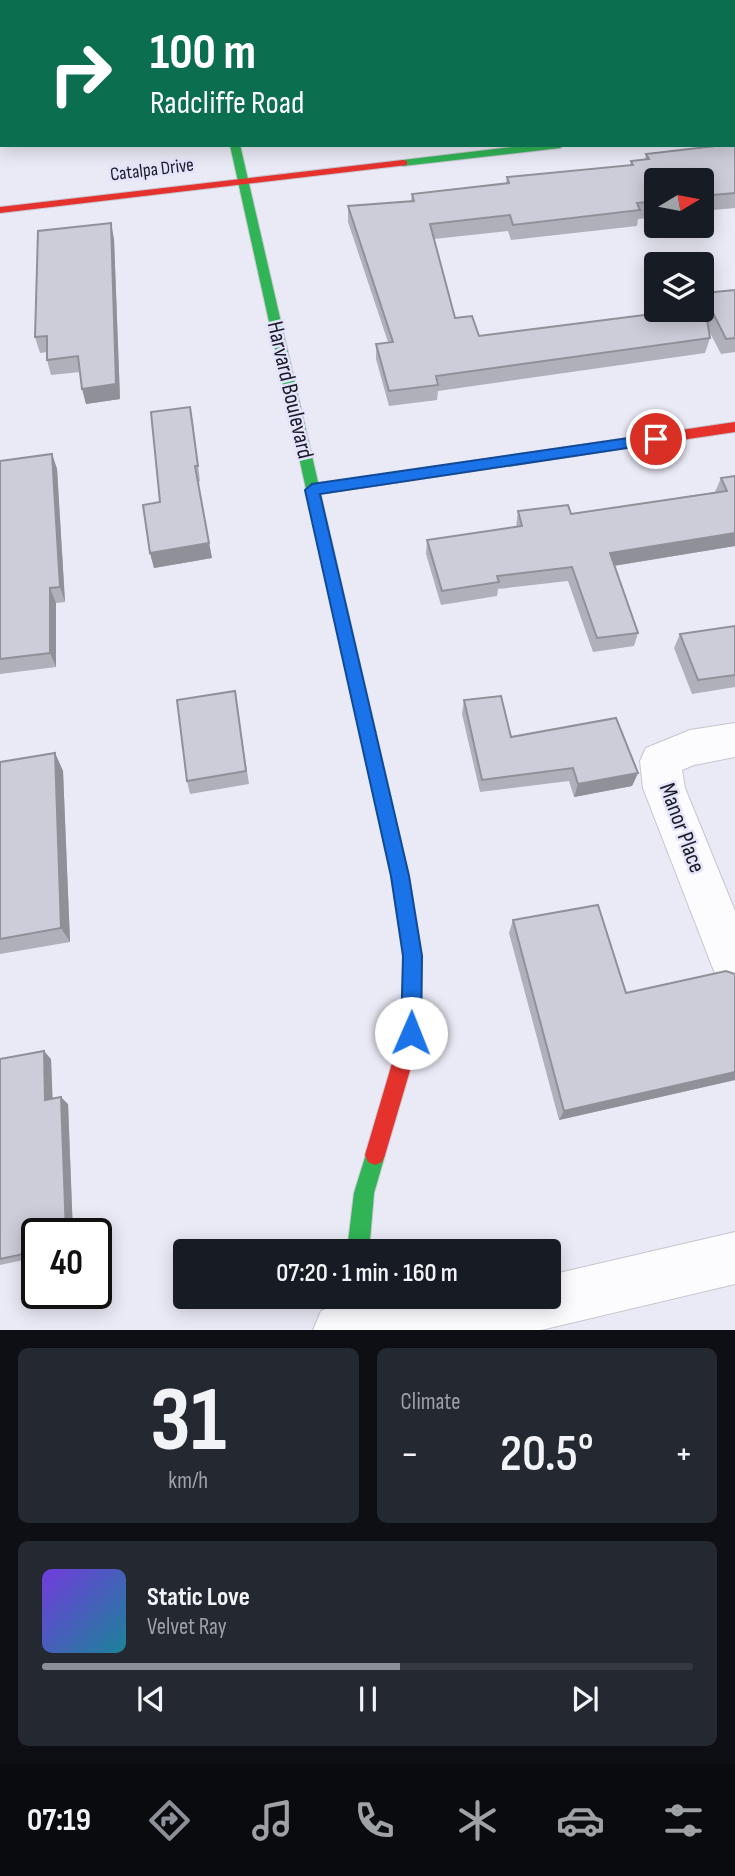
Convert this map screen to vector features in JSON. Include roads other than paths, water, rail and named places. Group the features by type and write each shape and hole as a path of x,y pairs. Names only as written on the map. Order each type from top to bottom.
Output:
{"street":[{"name":"Harvard Boulevard","path":"235,147 400,876 413,956 411,1033 364,1193 359,1239"},
{"name":"Catalpa Drive","path":"0,210 542,147"},
{"path":"312,490 735,427"},
{"name":"Manor Place","path":"735,740 690,748 660,761 664,788 735,966"},
{"path":"348,1321 491,1315 735,1258"}]}
